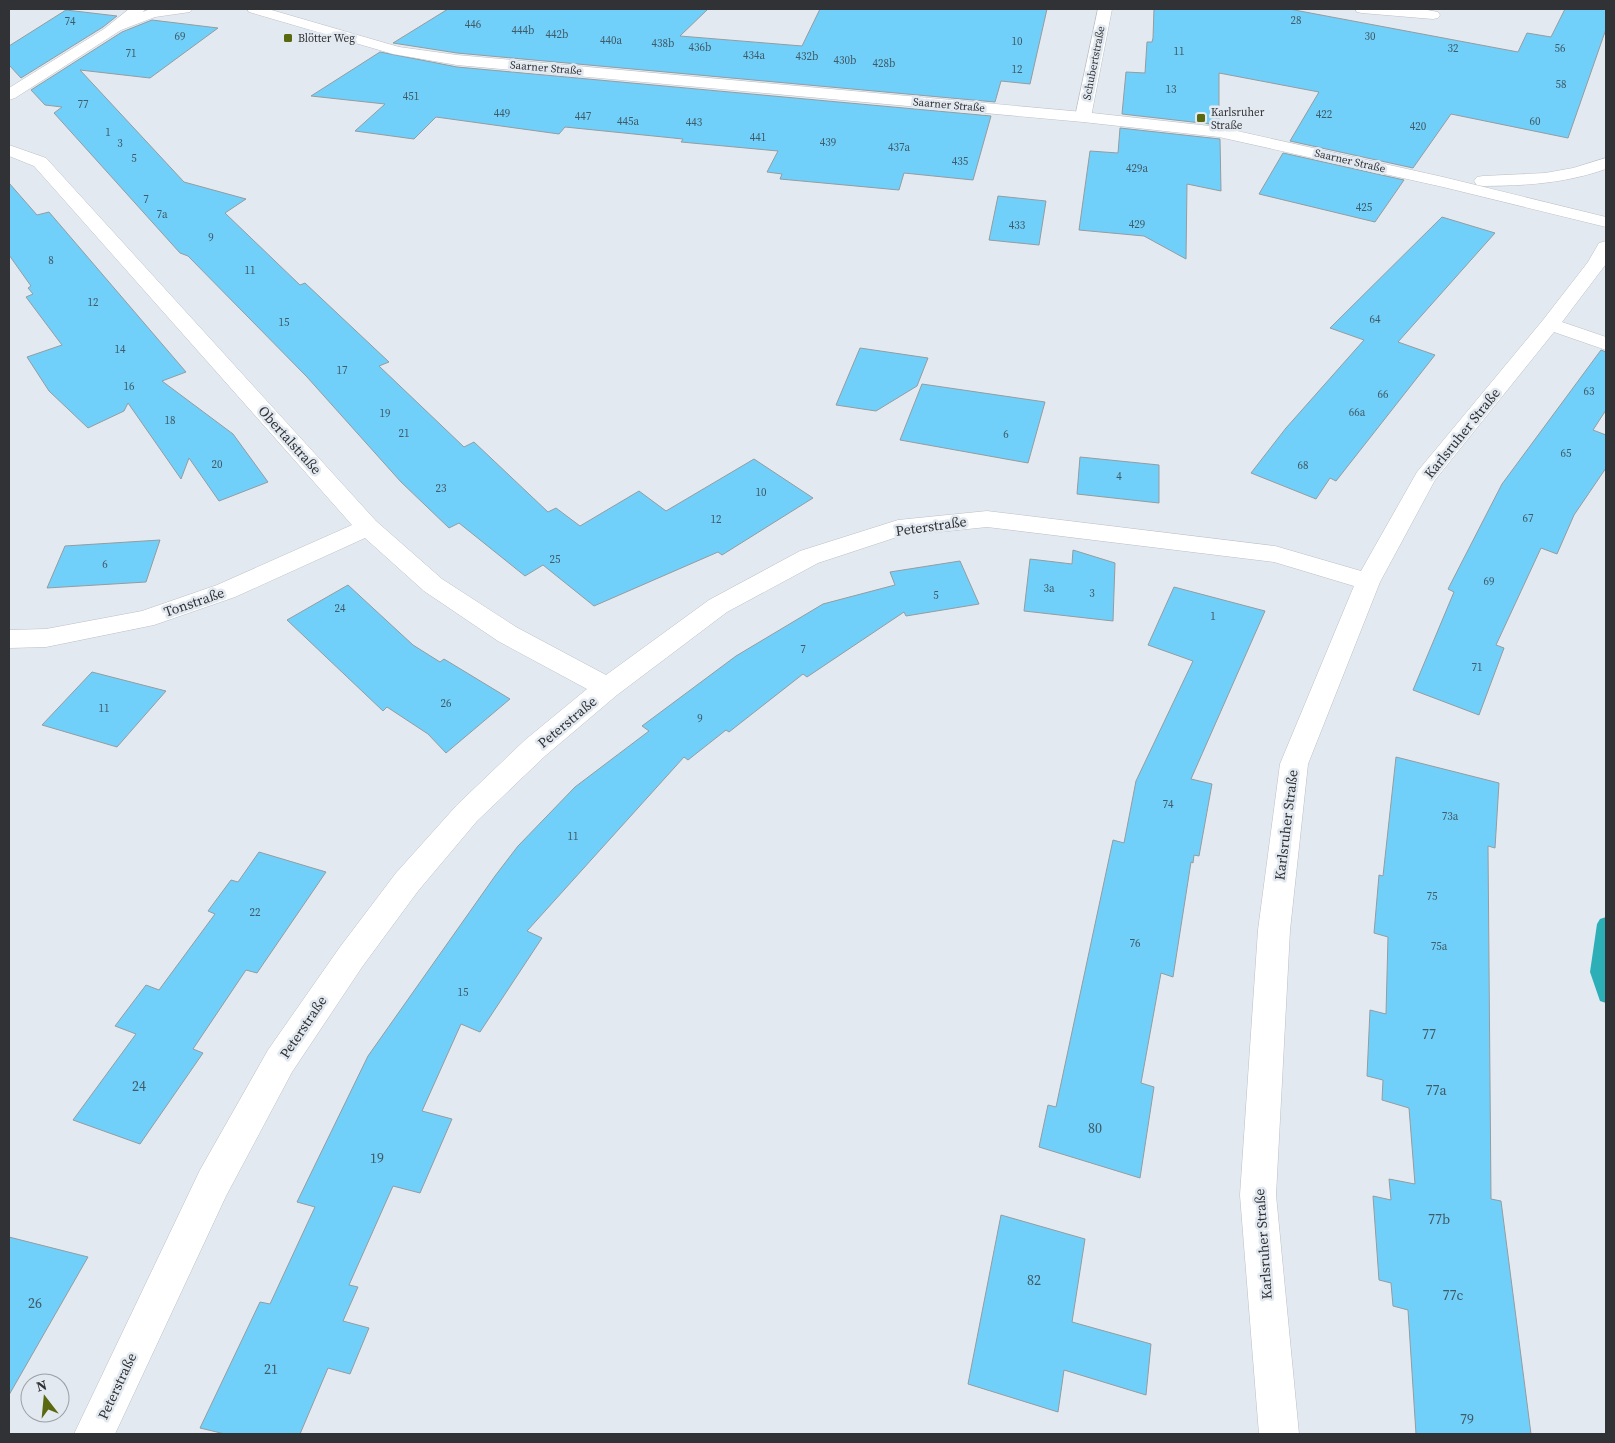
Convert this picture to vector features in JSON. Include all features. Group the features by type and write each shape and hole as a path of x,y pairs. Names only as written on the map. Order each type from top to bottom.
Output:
{"street":[{"path":"9,95 110,32 138,9"},
{"path":"110,32 158,11 185,9"},
{"name":"Saarner Straße","path":"254,9 283,14 336,34 398,51 457,60 1083,117 1219,132 1443,182 1606,222"},
{"name":"Schubertstraße","path":"1083,117 1105,9"},
{"path":"1362,9 1433,15"},
{"name":"Obertalstraße","path":"10,150 40,162 368,527 433,585 507,634 607,688"},
{"path":"1443,182 1557,178 1606,163"},
{"name":"Karlsruher Straße","path":"1279,1434 1258,1196 1274,930 1294,764 1368,582 1425,477 1550,324 1597,264 1606,247"},
{"path":"1550,324 1606,344"},
{"name":"Peterstraße","path":"94,1434 213,1183 280,1061 340,973 407,882 467,813 535,748 607,688 718,606 809,557 898,528 987,518 1275,554 1368,582"},
{"name":"Tonstraße","path":"9,639 46,638 144,619 226,591 368,527"}],"building":[{"path":"448,9 708,9 680,36 802,46 820,9 1047,9 1030,84 1001,81 995,102 457,53 393,43"},
{"path":"1154,9 1289,9 1518,52 1527,33 1551,37 1565,9 1606,9 1606,29 1568,138 1451,114 1413,168 1290,141 1319,92 1219,73 1219,125 1122,114 1126,72 1145,73 1147,42 1152,42 1153,38"},
{"path":"66,10 117,16 103,27 21,78 9,65 9,46"},
{"path":"152,20 218,28 150,78 80,70 184,182 246,199 225,213 300,285 305,283 389,362 379,366 464,447 474,442 548,512 556,508 580,526 639,491 666,511 754,459 813,498 722,555 718,552 594,606 543,565 525,576 459,523 449,528 401,482 307,377 188,256 180,253 54,113 62,107 45,105 31,90 122,32"},
{"path":"380,52 457,67 991,116 973,180 904,173 899,190 780,179 782,174 767,172 778,151 681,142 683,139 565,127 559,134 436,117 414,139 355,131 385,104 311,96"},
{"path":"1120,128 1220,139 1221,191 1187,184 1186,259 1144,236 1079,230 1090,151 1118,153"},
{"path":"1283,153 1404,180 1375,222 1259,194"},
{"path":"9,183 37,215 49,212 186,372 162,381 233,434 268,482 219,501 189,458 181,479 128,403 124,411 88,428 49,391 27,357 62,345 26,297 33,294 28,288 31,286 9,255"},
{"path":"998,196 1046,201 1039,245 989,240"},
{"path":"1442,217 1495,233 1398,342 1435,355 1336,481 1330,478 1316,499 1251,473 1286,428 1364,340 1330,328"},
{"path":"860,348 928,358 917,386 876,411 836,405"},
{"path":"1601,350 1606,352 1606,410 1593,430 1606,435 1606,468 1574,515 1557,554 1541,548 1496,645 1504,648 1479,715 1413,690 1454,592 1448,589 1502,484"},
{"path":"922,384 1045,402 1028,463 900,440"},
{"path":"1080,457 1159,465 1159,503 1077,494"},
{"path":"160,540 146,582 47,588 65,546"},
{"path":"1073,550 1115,563 1113,621 1024,611 1030,559 1072,564"},
{"path":"960,561 979,604 906,616 904,612 807,677 803,674 729,732 726,730 688,760 684,757 527,931 542,938 480,1032 461,1024 422,1111 452,1119 420,1193 393,1186 349,1285 358,1287 343,1321 369,1328 350,1374 328,1368 300,1434 225,1434 200,1428 260,1302 270,1304 315,1207 297,1202 368,1056 518,846 575,787 649,731 642,726 736,656 823,604 895,585 890,572"},
{"path":"348,585 413,645 440,662 444,659 510,699 446,753 428,734 387,707 383,711 287,620"},
{"path":"1174,587 1265,611 1191,779 1212,784 1199,856 1194,855 1193,863 1191,862 1173,977 1161,973 1141,1083 1154,1087 1140,1178 1039,1147 1048,1105 1056,1107 1113,840 1124,843 1136,781 1193,661 1148,645"},
{"path":"92,672 166,691 117,747 42,725"},
{"path":"1396,757 1499,783 1495,848 1488,846 1491,1199 1501,1201 1531,1434 1416,1434 1408,1310 1393,1306 1391,1283 1379,1280 1373,1196 1391,1200 1389,1179 1415,1184 1409,1108 1382,1100 1383,1080 1367,1076 1370,1010 1386,1014 1388,937 1374,933 1379,875 1383,876"},
{"path":"259,852 326,872 257,973 246,970 193,1049 203,1053 140,1144 73,1120 136,1034 115,1026 146,985 159,990 215,914 208,911 231,880 238,882"},
{"path":"1001,1215 1085,1239 1072,1322 1151,1344 1146,1395 1064,1370 1058,1412 968,1384"},
{"path":"9,1237 88,1257 20,1373 9,1395"}],"waterway":[{"path":"1606,924 1599,972 1606,995"}],"place":[{"name":"Blötter Weg","path":"288,38"},
{"name":"Karlsruher Straße","path":"1201,118"}]}
